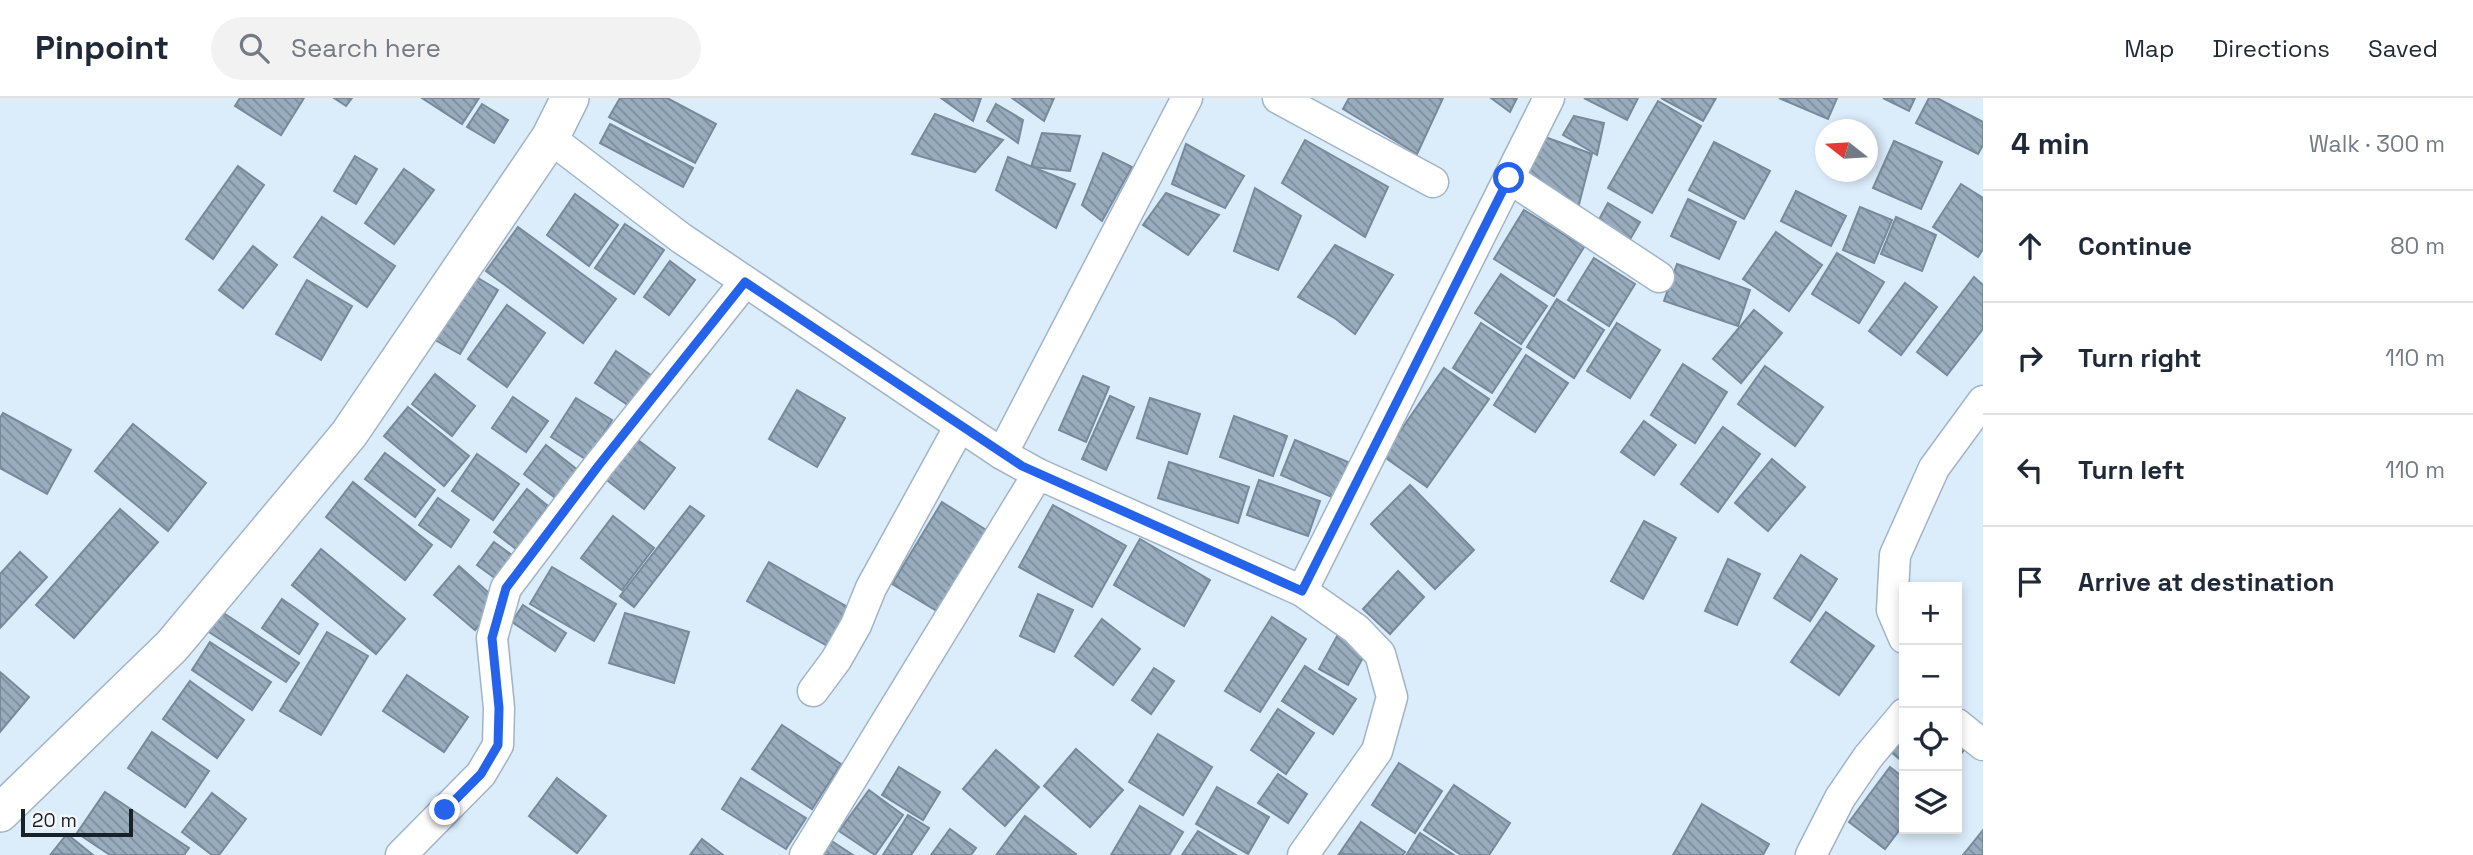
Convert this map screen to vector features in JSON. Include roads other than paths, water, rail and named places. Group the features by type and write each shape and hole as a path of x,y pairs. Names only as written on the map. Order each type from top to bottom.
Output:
{"street":[{"path":"1,812 172,646 349,434 550,138 570,98"},
{"path":"1002,454 1187,98"},
{"path":"1278,98 1433,181"},
{"path":"1302,591 1549,98"},
{"path":"550,138 681,238 1002,454 1038,474 1302,591 1356,629 1380,654 1392,697 1377,751 1303,855"},
{"path":"1509,178 1659,277"},
{"path":"401,855 481,774 498,745 499,708 492,638 506,588 599,465 745,282"},
{"path":"1899,626 1892,610 1895,555 1934,468 1983,401"},
{"path":"813,691 836,660 856,625 871,588 960,426"},
{"path":"805,855 1038,474"},
{"path":"1811,855 1840,798 1868,757 1899,719"},
{"path":"1962,728 1983,745"}]}
